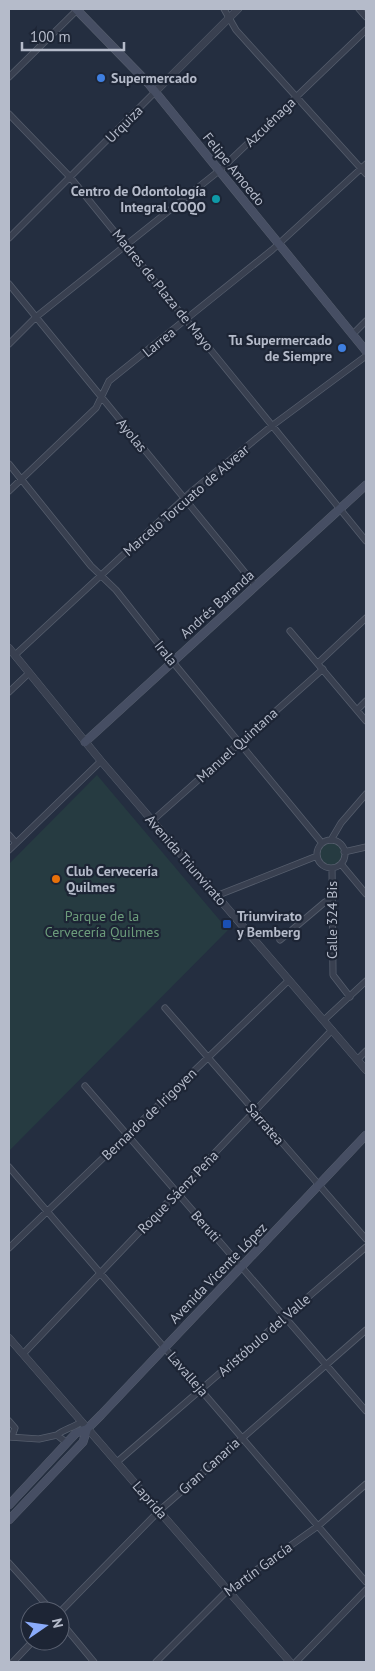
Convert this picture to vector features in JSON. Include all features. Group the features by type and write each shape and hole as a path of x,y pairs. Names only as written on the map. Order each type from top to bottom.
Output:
{"main road":[{"name":"Felipe Amoedo","path":"81,10 156,92 366,351"},
{"name":"Andrés Baranda","path":"85,742 366,485"},
{"name":"Avenida Vicente López","path":"87,1429 366,1135"},
{"path":"9,1505 76,1433 87,1429"},
{"path":"9,1520 82,1442 87,1429"}],"street":[{"path":"224,9 236,30 366,174"},
{"name":"Urquiza","path":"9,238 238,9"},
{"path":"359,9 366,17"},
{"path":"9,77 81,10"},
{"name":"Azcuénaga","path":"9,344 36,318 220,170 366,30"},
{"name":"Madres de Plaza de Mayo","path":"9,114 70,177 366,541"},
{"name":"Larrea","path":"9,490 96,408 109,381 279,244 366,164"},
{"name":"Ayolas","path":"9,284 256,586"},
{"path":"353,334 366,322"},
{"name":"Marcelo Torcuato de Alvear","path":"15,655 184,498 273,425 366,356"},
{"name":"Irala","path":"9,464 91,566 116,590 172,662 322,843"},
{"path":"318,663 366,618"},
{"path":"290,630 366,721"},
{"name":"Avenida Triunvirato","path":"9,648 101,761 366,1070"},
{"name":"Manuel Quintana","path":"152,821 322,669"},
{"path":"9,692 29,672"},
{"path":"357,710 366,701"},
{"path":"9,850 101,761"},
{"path":"216,896 317,856 322,843 331,840 341,823 366,794"},
{"path":"9,835 16,844"},
{"path":"331,840 340,844 344,852 341,864"},
{"path":"344,852 366,846"},
{"path":"317,856 324,866 332,868 341,864"},
{"path":"341,864 366,894"},
{"name":"Calle 324 Bis","path":"332,868 333,975 350,997"},
{"path":"280,940 325,902 332,899"},
{"name":"Bernardo de Irigoyen","path":"9,1248 288,980"},
{"path":"324,1020 366,980"},
{"name":"Sarratea","path":"165,1008 366,1239"},
{"name":"Roque Sáenz Peña","path":"23,1354 332,1030"},
{"path":"358,1059 366,1051"},
{"name":"Beruti","path":"85,1086 366,1412"},
{"name":"Lavalleja","path":"9,1167 366,1582"},
{"name":"Aristóbulo del Valle","path":"117,1462 366,1246"},
{"name":"Gran Canaria","path":"70,1602 159,1511 366,1330"},
{"name":"Laprida","path":"9,1338 290,1662"},
{"path":"9,1421 14,1428 11,1437 39,1439 72,1429 81,1422"},
{"path":"57,1435 67,1443"},
{"name":"Martín García","path":"156,1662 228,1590 318,1526 366,1484"},
{"path":"9,1563 43,1601"},
{"path":"296,1662 366,1590"},
{"path":"70,1633 94,1662"},
{"path":"13,1662 23,1651"}],"green space":[{"name":"Parque de la Cervecería Quilmes","path":"97,775 228,930 9,1151 9,864"},
{"path":"331,843 339,846 342,854 339,862 331,865 323,862 320,854 323,846"}],"place":[{"name":"Supermercado","path":"101,78"},
{"name":"Centro de Odontología Integral COQO","path":"216,199"},
{"name":"Tu Supermercado de Siempre","path":"342,348"},
{"name":"Club Cervecería Quilmes","path":"56,879"},
{"name":"Triunvirato y Bemberg","path":"227,924"}]}
